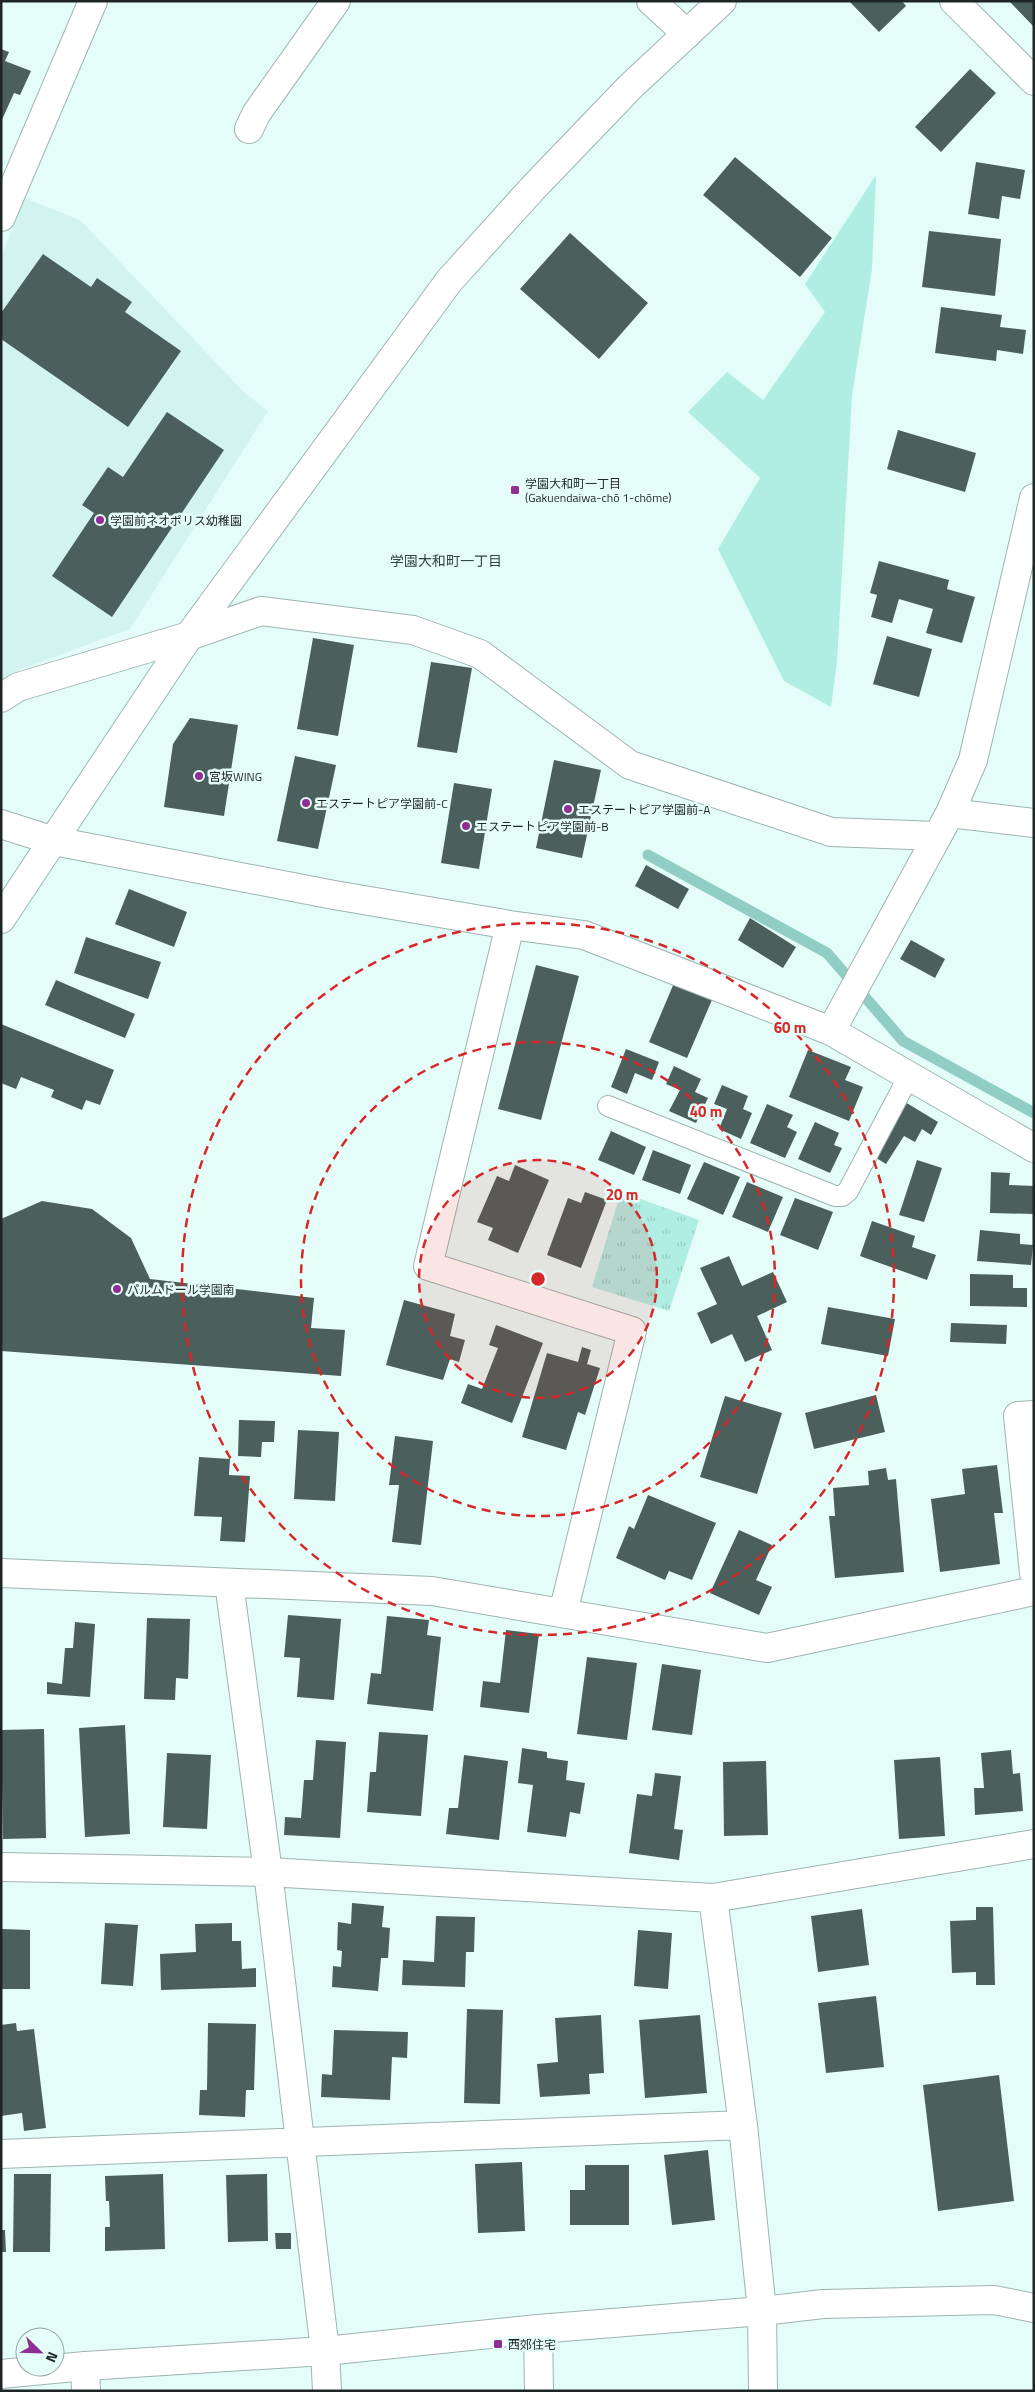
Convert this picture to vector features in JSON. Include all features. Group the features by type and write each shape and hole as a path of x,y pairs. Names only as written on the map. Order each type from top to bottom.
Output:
{"street":[{"path":"1,216 93,1"},
{"path":"249,129 256,114 336,1"},
{"path":"651,1 687,34"},
{"path":"1,918 189,636 449,281 623,93 722,1"},
{"path":"954,1 1033,79"},
{"path":"831,1031 950,812 973,760 1026,560 1034,498"},
{"path":"1,698 18,687 189,636 261,611 413,630 480,654 630,765 831,832 937,836"},
{"path":"950,812 1034,823"},
{"path":"1,824 54,841 334,895 510,925 584,935 831,1031 1034,1148"},
{"path":"510,925 428,1266 632,1331 563,1613"},
{"path":"1034,1415 1018,1416 1034,1573"},
{"path":"1,1573 432,1591 767,1648 1034,1591"},
{"path":"229,1583 268,1872 301,2143 325,2351 327,2391"},
{"path":"1,1867 268,1872 713,1898 1034,1844"},
{"path":"713,1898 743,2125 762,2311 763,2391"},
{"path":"1,2154 743,2125"},
{"path":"1,2374 85,2378 538,2329 762,2311 823,2304 994,2300 1034,2308"},
{"path":"538,2329 539,2391"}],"lane":[{"path":"608,1106 835,1196 842,1196 848,1191 909,1076"}],"shaded area":[{"name":"学園前ネオポリス幼稚園","path":"25,198 80,220 245,393 268,411 130,629 11,673 1,680 1,257"}],"green space":[{"path":"876,175 872,269 852,396 837,662 831,707 784,681 718,549 760,478 688,412 727,372 763,400 825,312 805,284"},
{"path":"621,1192 699,1220 669,1311 592,1287"}],"building":[{"path":"849,1 902,1 906,6 879,32"},
{"path":"1009,1 1034,1 1034,27"},
{"path":"1,49 9,52 5,61 31,71 20,95 14,93 1,122"},
{"path":"970,69 996,93 941,152 915,127"},
{"path":"735,157 832,238 800,277 703,195"},
{"path":"976,162 1025,170 1020,199 1002,196 999,219 968,214"},
{"path":"929,231 1001,239 995,296 922,287"},
{"path":"570,233 648,303 599,359 520,289"},
{"path":"43,254 91,287 97,278 132,302 125,312 181,351 128,427 1,339 1,313"},
{"path":"941,307 1002,315 1000,327 1026,330 1023,354 997,350 996,361 935,353"},
{"path":"167,412 224,450 112,617 52,576 94,513 82,505 108,467 123,477"},
{"path":"898,430 976,453 965,492 887,469"},
{"path":"879,561 949,580 947,589 975,597 962,643 926,633 933,609 899,599 892,623 871,617 877,595 870,593"},
{"path":"887,636 932,649 919,697 873,684"},
{"path":"313,638 354,645 338,736 297,729"},
{"path":"431,662 472,668 457,753 417,747"},
{"name":"宮坂WING","path":"190,718 238,725 224,816 164,807 173,744"},
{"name":"エステートピア学園前-C","path":"295,756 336,765 318,849 277,841"},
{"name":"エステートピア学園前-A","path":"554,760 601,770 582,858 536,848"},
{"name":"エステートピア学園前-B","path":"454,783 492,789 479,869 441,863"},
{"path":"646,865 689,889 678,909 635,886"},
{"path":"129,889 187,912 174,947 115,924"},
{"path":"750,918 796,947 783,968 738,940"},
{"path":"86,937 161,962 148,999 74,973"},
{"path":"911,940 945,959 935,978 900,959"},
{"path":"536,965 579,976 541,1120 498,1109"},
{"path":"677,976 715,993 687,1058 649,1042"},
{"path":"56,980 135,1014 125,1038 45,1005"},
{"path":"1,1024 114,1070 100,1105 86,1100 82,1110 51,1097 54,1090 21,1077 16,1089 1,1083"},
{"path":"626,1049 659,1062 652,1080 635,1073 627,1094 611,1087"},
{"path":"808,1050 851,1067 845,1080 863,1087 849,1121 789,1097"},
{"path":"674,1066 701,1079 695,1092 708,1098 696,1123 669,1111 680,1090 666,1084"},
{"path":"722,1085 748,1096 743,1109 752,1113 741,1139 719,1129 727,1109 714,1104"},
{"path":"905,1102 938,1122 931,1135 922,1129 915,1142 904,1136 886,1164 873,1156"},
{"path":"767,1104 793,1115 787,1127 797,1132 785,1158 750,1143"},
{"path":"815,1122 839,1133 834,1145 842,1148 830,1173 798,1159"},
{"path":"611,1131 646,1147 634,1175 598,1160"},
{"path":"653,1150 691,1165 680,1194 642,1180"},
{"path":"917,1160 942,1168 924,1222 899,1215"},
{"path":"704,1162 740,1177 723,1215 687,1199"},
{"path":"515,1165 549,1180 518,1253 488,1240 493,1228 477,1222 497,1176 509,1181"},
{"path":"991,1172 1010,1173 1009,1185 1034,1186 1034,1214 990,1213"},
{"path":"747,1182 783,1197 768,1232 732,1217"},
{"path":"585,1192 607,1200 581,1268 547,1255 568,1198 581,1203"},
{"path":"795,1198 833,1212 818,1250 780,1235"},
{"name":"パルムドール学園南","path":"42,1201 92,1209 131,1238 150,1279 314,1298 311,1328 345,1330 341,1376 1,1351 1,1219"},
{"path":"872,1221 915,1236 912,1247 936,1255 927,1280 860,1256"},
{"path":"980,1230 1020,1234 1020,1244 1033,1245 1031,1265 977,1261"},
{"path":"729,1256 742,1286 773,1272 787,1302 757,1316 772,1350 745,1362 732,1334 711,1344 697,1313 717,1304 700,1268"},
{"path":"970,1274 1013,1275 1013,1288 1027,1288 1027,1307 970,1306"},
{"path":"404,1300 455,1314 450,1336 465,1340 459,1362 450,1359 443,1380 386,1365"},
{"path":"828,1307 895,1319 888,1356 821,1344"},
{"path":"951,1323 1007,1325 1006,1344 950,1342"},
{"path":"496,1325 543,1343 512,1423 461,1403 468,1384 482,1389 498,1348 489,1345"},
{"path":"582,1347 591,1350 587,1364 600,1368 585,1415 578,1412 566,1450 522,1437 547,1353 578,1362"},
{"path":"876,1395 885,1432 814,1449 805,1413"},
{"path":"725,1396 782,1413 757,1494 700,1477"},
{"path":"239,1420 275,1421 274,1442 262,1442 261,1457 238,1456"},
{"path":"298,1430 339,1432 335,1501 294,1499"},
{"path":"395,1436 433,1441 421,1545 392,1542 399,1485 389,1485"},
{"path":"199,1457 230,1459 229,1475 250,1476 245,1542 220,1541 222,1517 194,1516"},
{"path":"997,1465 1003,1513 994,1513 1000,1564 940,1572 931,1499 965,1494 962,1469"},
{"path":"886,1468 888,1480 896,1479 904,1572 835,1578 829,1516 835,1516 833,1488 869,1485 868,1471"},
{"path":"648,1495 716,1523 692,1580 669,1571 665,1580 616,1558 629,1526 634,1529"},
{"path":"739,1530 772,1545 756,1580 772,1587 759,1615 710,1593"},
{"path":"288,1615 341,1619 334,1700 297,1697 300,1658 284,1657"},
{"path":"387,1616 429,1620 427,1635 441,1637 433,1711 367,1704 371,1673 381,1674"},
{"path":"147,1618 190,1619 188,1679 176,1678 175,1700 144,1699"},
{"path":"75,1622 95,1624 90,1697 47,1694 47,1682 62,1684 65,1648 73,1648"},
{"path":"506,1630 539,1634 529,1713 480,1707 483,1681 500,1683"},
{"path":"587,1657 637,1663 627,1740 577,1734"},
{"path":"662,1664 701,1670 692,1735 652,1730"},
{"path":"125,1725 130,1834 85,1837 79,1728"},
{"path":"44,1729 46,1838 3,1839 1,1730"},
{"path":"379,1732 428,1735 421,1816 367,1812 370,1772 376,1772"},
{"path":"316,1740 346,1742 340,1838 284,1835 285,1817 301,1818 304,1780 313,1780"},
{"path":"522,1748 547,1752 547,1758 568,1761 566,1780 585,1783 580,1814 570,1812 566,1837 527,1832 533,1785 518,1783"},
{"path":"1011,1750 1013,1774 1020,1773 1023,1811 975,1815 974,1788 984,1788 981,1753"},
{"path":"167,1753 211,1755 207,1829 163,1827"},
{"path":"464,1755 508,1761 499,1840 446,1834 449,1808 458,1808"},
{"path":"940,1757 945,1836 899,1839 894,1760"},
{"path":"766,1761 768,1835 724,1836 723,1762"},
{"path":"655,1773 681,1776 674,1829 683,1830 679,1860 629,1853 637,1794 652,1796"},
{"path":"352,1903 384,1906 382,1927 390,1928 388,1958 381,1958 378,1991 332,1987 333,1966 341,1967 342,1951 337,1950 338,1922 351,1924"},
{"path":"976,1907 993,1907 995,1985 976,1985 976,1972 952,1973 950,1921 976,1920"},
{"path":"862,1909 869,1965 818,1972 811,1916"},
{"path":"436,1916 475,1917 474,1952 466,1952 465,1987 402,1985 403,1960 434,1962"},
{"path":"105,1923 138,1925 133,1986 101,1984"},
{"path":"232,1923 232,1941 241,1941 242,1969 256,1968 256,1987 161,1990 160,1954 196,1952 195,1924"},
{"path":"2,1929 30,1930 30,1989 1,1989"},
{"path":"638,1930 672,1933 668,1989 634,1986"},
{"path":"876,1996 884,2067 826,2073 818,2003"},
{"path":"467,2009 503,2010 500,2104 464,2103"},
{"path":"601,2015 604,2073 589,2074 590,2094 540,2097 537,2064 558,2062 555,2018"},
{"path":"700,2015 707,2093 645,2098 639,2020"},
{"path":"16,2023 17,2031 34,2029 46,2128 24,2131 22,2113 1,2116 1,2025"},
{"path":"208,2023 256,2024 254,2090 246,2090 245,2117 199,2115 200,2090 207,2090"},
{"path":"334,2030 408,2032 407,2058 392,2057 390,2100 321,2097 322,2074 332,2075"},
{"path":"999,2075 1014,2201 938,2211 923,2085"},
{"path":"708,2150 715,2220 672,2225 664,2155"},
{"path":"522,2162 525,2231 478,2233 475,2164"},
{"path":"585,2165 629,2165 629,2225 570,2225 570,2190 585,2190"},
{"path":"14,2174 51,2174 50,2252 13,2252"},
{"path":"163,2174 165,2249 105,2251 105,2227 110,2227 109,2201 106,2201 105,2176"},
{"path":"267,2174 268,2241 228,2242 226,2175"},
{"path":"1,2230 5,2230 6,2252 1,2252"},
{"path":"275,2233 291,2233 291,2249 276,2249"}],"waterway":[{"path":"648,855 827,953 903,1041 1034,1113"}],"place":[{"name":"学園大和町一丁目 (Gakuendaiwa-chō 1-chōme)","path":"515,490"},
{"name":"学園前ネオポリス幼稚園","path":"100,520"},
{"name":"宮坂WING","path":"199,776"},
{"name":"エステートピア学園前-C","path":"306,803"},
{"name":"エステートピア学園前-A","path":"568,809"},
{"name":"エステートピア学園前-B","path":"466,826"},
{"name":"パルムドール学園南","path":"117,1289"},
{"name":"西郊住宅","path":"498,2344"}],"district":[{"name":"学園大和町一丁目","path":"446,560"}]}
